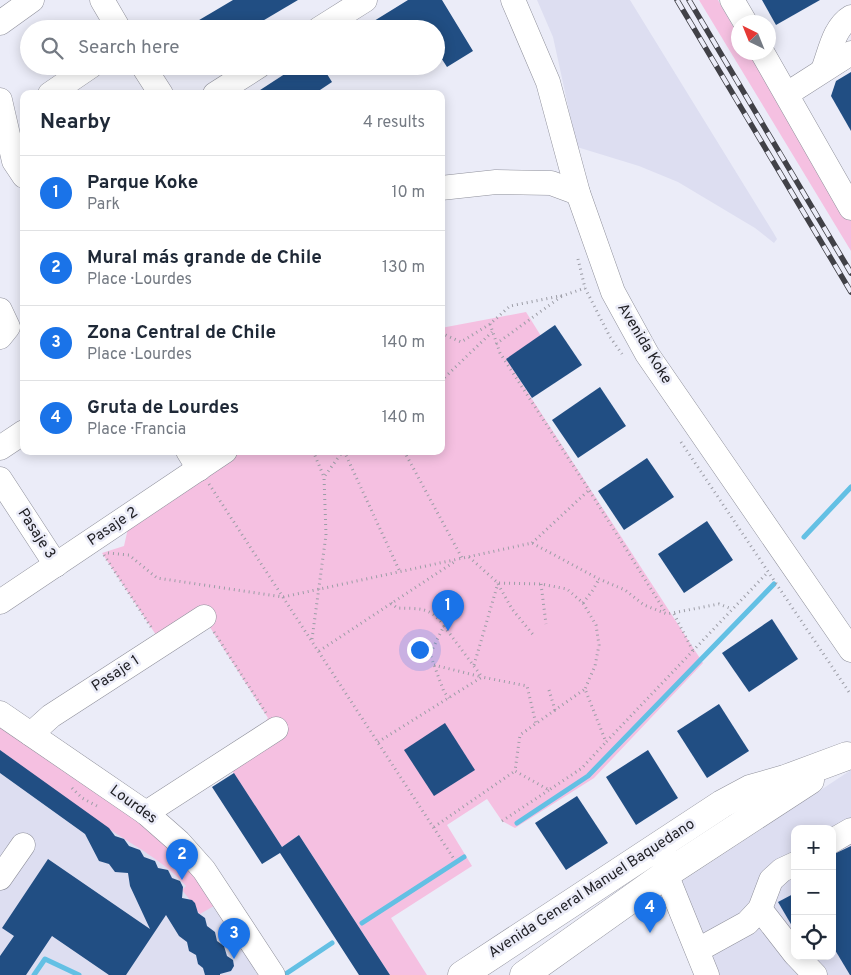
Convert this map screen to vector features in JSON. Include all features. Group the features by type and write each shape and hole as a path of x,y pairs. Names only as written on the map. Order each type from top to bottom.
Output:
{"main road":[{"name":"Avenida General Manuel Baquedano","path":"462,975 722,804 750,788 785,779 849,755"},
{"name":"Avenida General Manuel Baquedano","path":"524,975 666,874 849,755"}],"street":[{"path":"0,23 32,0"},
{"path":"102,0 114,20"},
{"path":"333,20 365,0"},
{"name":"Avenida Koke","path":"513,0 548,82 578,193 613,292 647,354 851,650"},
{"path":"732,0 741,15"},
{"path":"823,70 837,32 845,21 851,17"},
{"path":"787,94 851,53"},
{"path":"767,60 851,208"},
{"path":"56,90 78,75"},
{"path":"149,75 158,90"},
{"path":"221,90 245,75"},
{"path":"0,100 14,117 14,161 20,170"},
{"path":"445,188 496,182 551,183 578,193"},
{"path":"0,448 20,435"},
{"name":"Pasaje 2","path":"0,602 56,565 193,460 211,455"},
{"name":"Pasaje 3","path":"0,479 56,565"},
{"name":"Pasaje 1","path":"31,734 51,716 204,617"},
{"name":"Lourdes","path":"0,713 146,813 179,842 204,870 273,975"},
{"path":"146,813 276,729"},
{"name":"Avenida General Manuel Baquedano","path":"666,874 664,863 667,855 674,848 707,826 716,816 722,804"},
{"path":"836,839 851,830"},
{"path":"0,878 23,845"},
{"path":"698,950 747,923 760,909 771,880 782,870 791,866"},
{"path":"666,874 707,975"},
{"path":"760,909 791,949"},
{"path":"801,960 815,975"}],"path":[{"path":"445,334 461,342 490,324 510,306 565,295 584,288"},
{"path":"496,344 565,295"},
{"path":"490,324 500,353 667,614"},
{"path":"445,378 492,332"},
{"path":"312,640 317,590 326,535 324,477 315,455"},
{"path":"324,477 341,455"},
{"path":"346,455 400,572"},
{"path":"406,455 462,558"},
{"path":"193,460 454,859"},
{"path":"162,644 102,553 129,555 157,578 283,597 532,543 589,490"},
{"path":"532,543 598,579 625,590 644,606 667,614 719,604 732,609"},
{"path":"470,557 498,583 512,609 535,637"},
{"path":"319,651 456,560"},
{"path":"502,821 582,768 768,572"},
{"path":"583,603 593,590 598,579"},
{"path":"434,827 515,771 520,735 585,689 595,666 598,645 596,625 583,603 568,589 541,584 498,583"},
{"path":"474,665 498,583"},
{"path":"541,584 546,624"},
{"path":"391,603 397,608 424,609 437,616 482,677"},
{"path":"674,614 693,651"},
{"path":"204,617 276,729"},
{"path":"444,626 430,654 444,692 449,698"},
{"path":"434,665 527,686 536,724"},
{"path":"378,742 482,677"},
{"path":"585,689 606,742"},
{"path":"549,690 555,710"},
{"path":"515,771 549,790"}],"shaded area":[{"path":"537,0 630,0 773,232 777,239 774,243 755,228 678,182 639,166 577,147 553,37"},
{"path":"699,0 718,0 731,23 731,53"},
{"path":"735,60 753,60 851,221 851,251"},
{"path":"526,312 541,336 506,359 703,663 594,778 515,828 502,821 487,799 447,825 472,866 391,918 427,975 390,975 299,835 282,847 231,769 268,718 204,618 162,644 102,553 124,546 131,515 220,455 445,455 445,327"},
{"path":"0,722 177,849 265,975 0,975"},
{"path":"0,722 177,849 219,903 200,914 196,910 195,903 182,890 186,886 168,869 0,750"},
{"path":"851,770 851,975 711,975 678,884"}],"building":[{"path":"233,0 298,0 264,20 199,20"},
{"path":"408,0 442,0 473,51 447,67 445,64 445,20 376,20"},
{"path":"762,0 820,0 776,25 776,15 770,15"},
{"path":"851,72 851,131 831,96 836,81"},
{"path":"283,75 328,75 332,82 320,90 260,90"},
{"path":"555,325 582,365 532,398 506,359"},
{"path":"600,387 626,426 578,458 552,420"},
{"path":"647,458 674,497 624,530 598,491"},
{"path":"707,521 733,560 684,593 658,554"},
{"path":"772,619 798,659 749,692 722,653"},
{"path":"719,704 749,751 707,778 677,731"},
{"path":"445,723 475,770 434,796 404,750"},
{"path":"0,750 109,828 115,836 124,839 129,846 140,850 144,857 155,861 158,868 168,870 172,878 180,881 183,887 182,898 192,900 195,903 198,913 205,918 207,926 215,932 217,941 224,946 227,956 233,960 234,966 231,971 220,975 205,975 203,968 198,964 196,955 189,951 187,942 179,936 166,915 126,975 109,975 52,936 26,975 0,975 0,956 14,936 2,928 48,859 150,929 130,886 128,873 115,872 109,864 99,861 85,834 0,773"},
{"path":"648,750 678,798 636,825 606,777"},
{"path":"234,773 282,847 299,835 390,975 359,975 280,853 262,864 212,787"},
{"path":"577,796 608,843 566,870 535,823"},
{"path":"851,846 851,975 836,952 836,853"},
{"path":"791,895 791,924 778,902"}],"waterway":[{"path":"804,537 851,487"},
{"path":"517,823 588,776 774,584"},
{"path":"362,923 464,857"},
{"path":"284,975 332,943"},
{"path":"34,975 45,959 79,975"}],"railway":[{"path":"677,0 851,292"},
{"path":"689,0 851,273"}],"place":[{"name":"Parque Koke","path":"448,631"},
{"name":"Mural más grande de Chile","path":"182,880"},
{"name":"Gruta de Lourdes","path":"650,933"},
{"name":"Zona Central de Chile","path":"234,959"}]}
